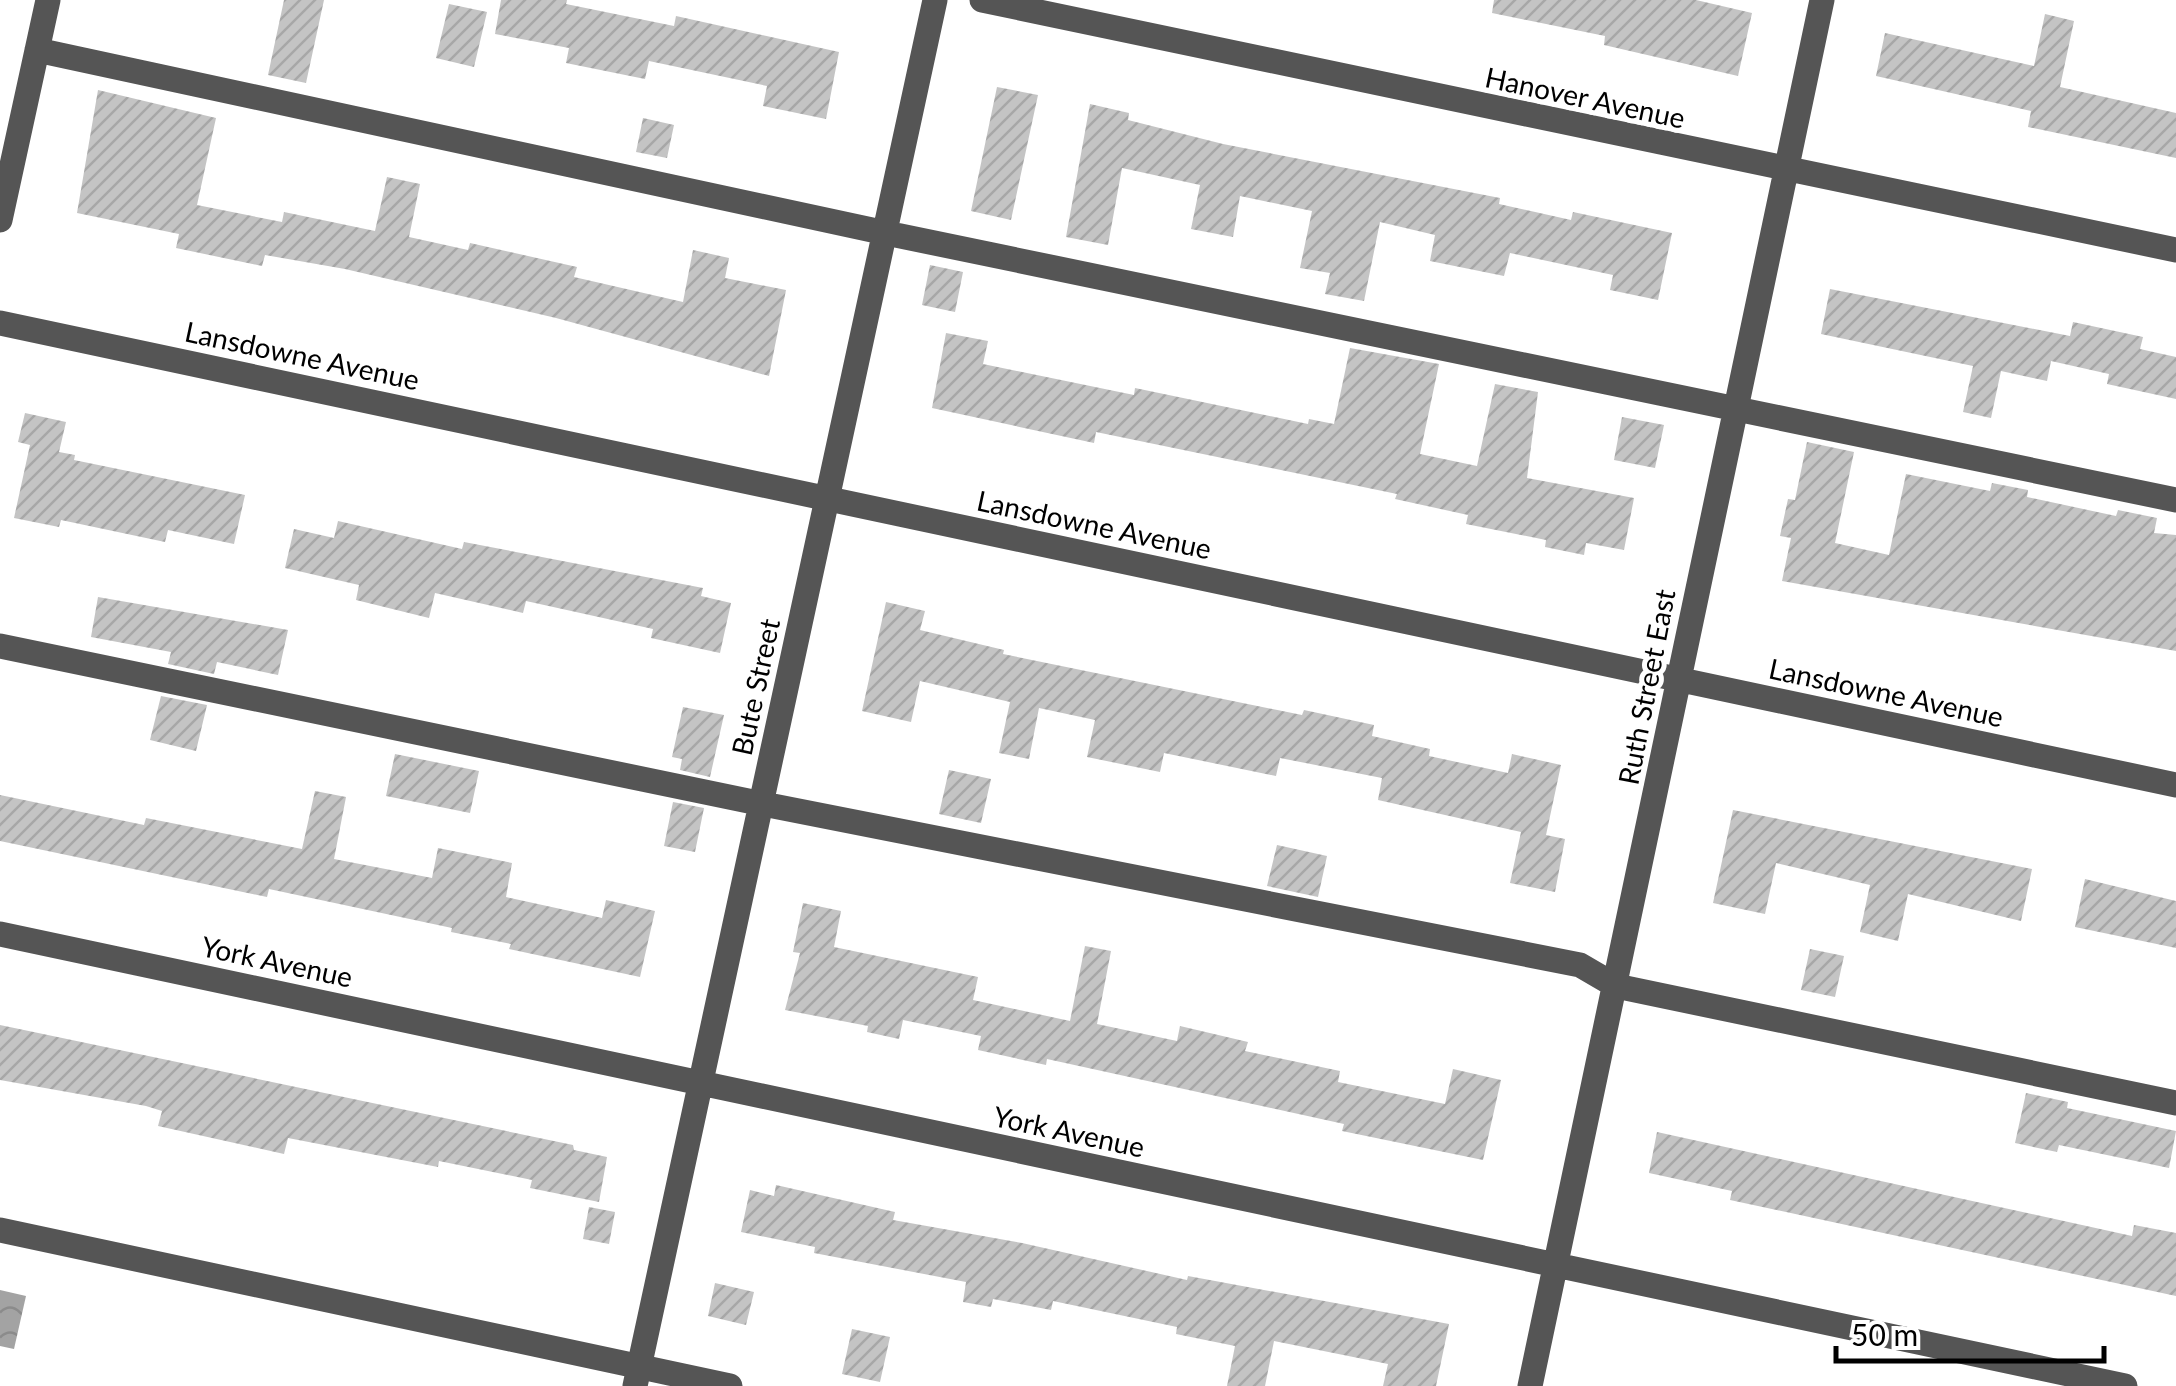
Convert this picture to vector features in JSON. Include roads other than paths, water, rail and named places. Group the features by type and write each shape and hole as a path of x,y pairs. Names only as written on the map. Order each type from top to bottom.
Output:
{"street":[{"path":"0,220 48,0"},
{"name":"Bute Street","path":"637,1378 935,0"},
{"name":"Hanover Avenue","path":"982,0 2176,250"},
{"name":"Ruth Street East","path":"1530,1386 1822,0"},
{"path":"37,50 886,233 2176,500"},
{"name":"Lansdowne Avenue","path":"0,323 2176,785"},
{"path":"0,646 762,804 1580,965 1616,986 2176,1103"},
{"name":"York Avenue","path":"0,934 2126,1386"},
{"path":"0,1230 637,1378 730,1386"}],"water":[{"path":"0,1290 26,1296 14,1349 0,1346"}]}
